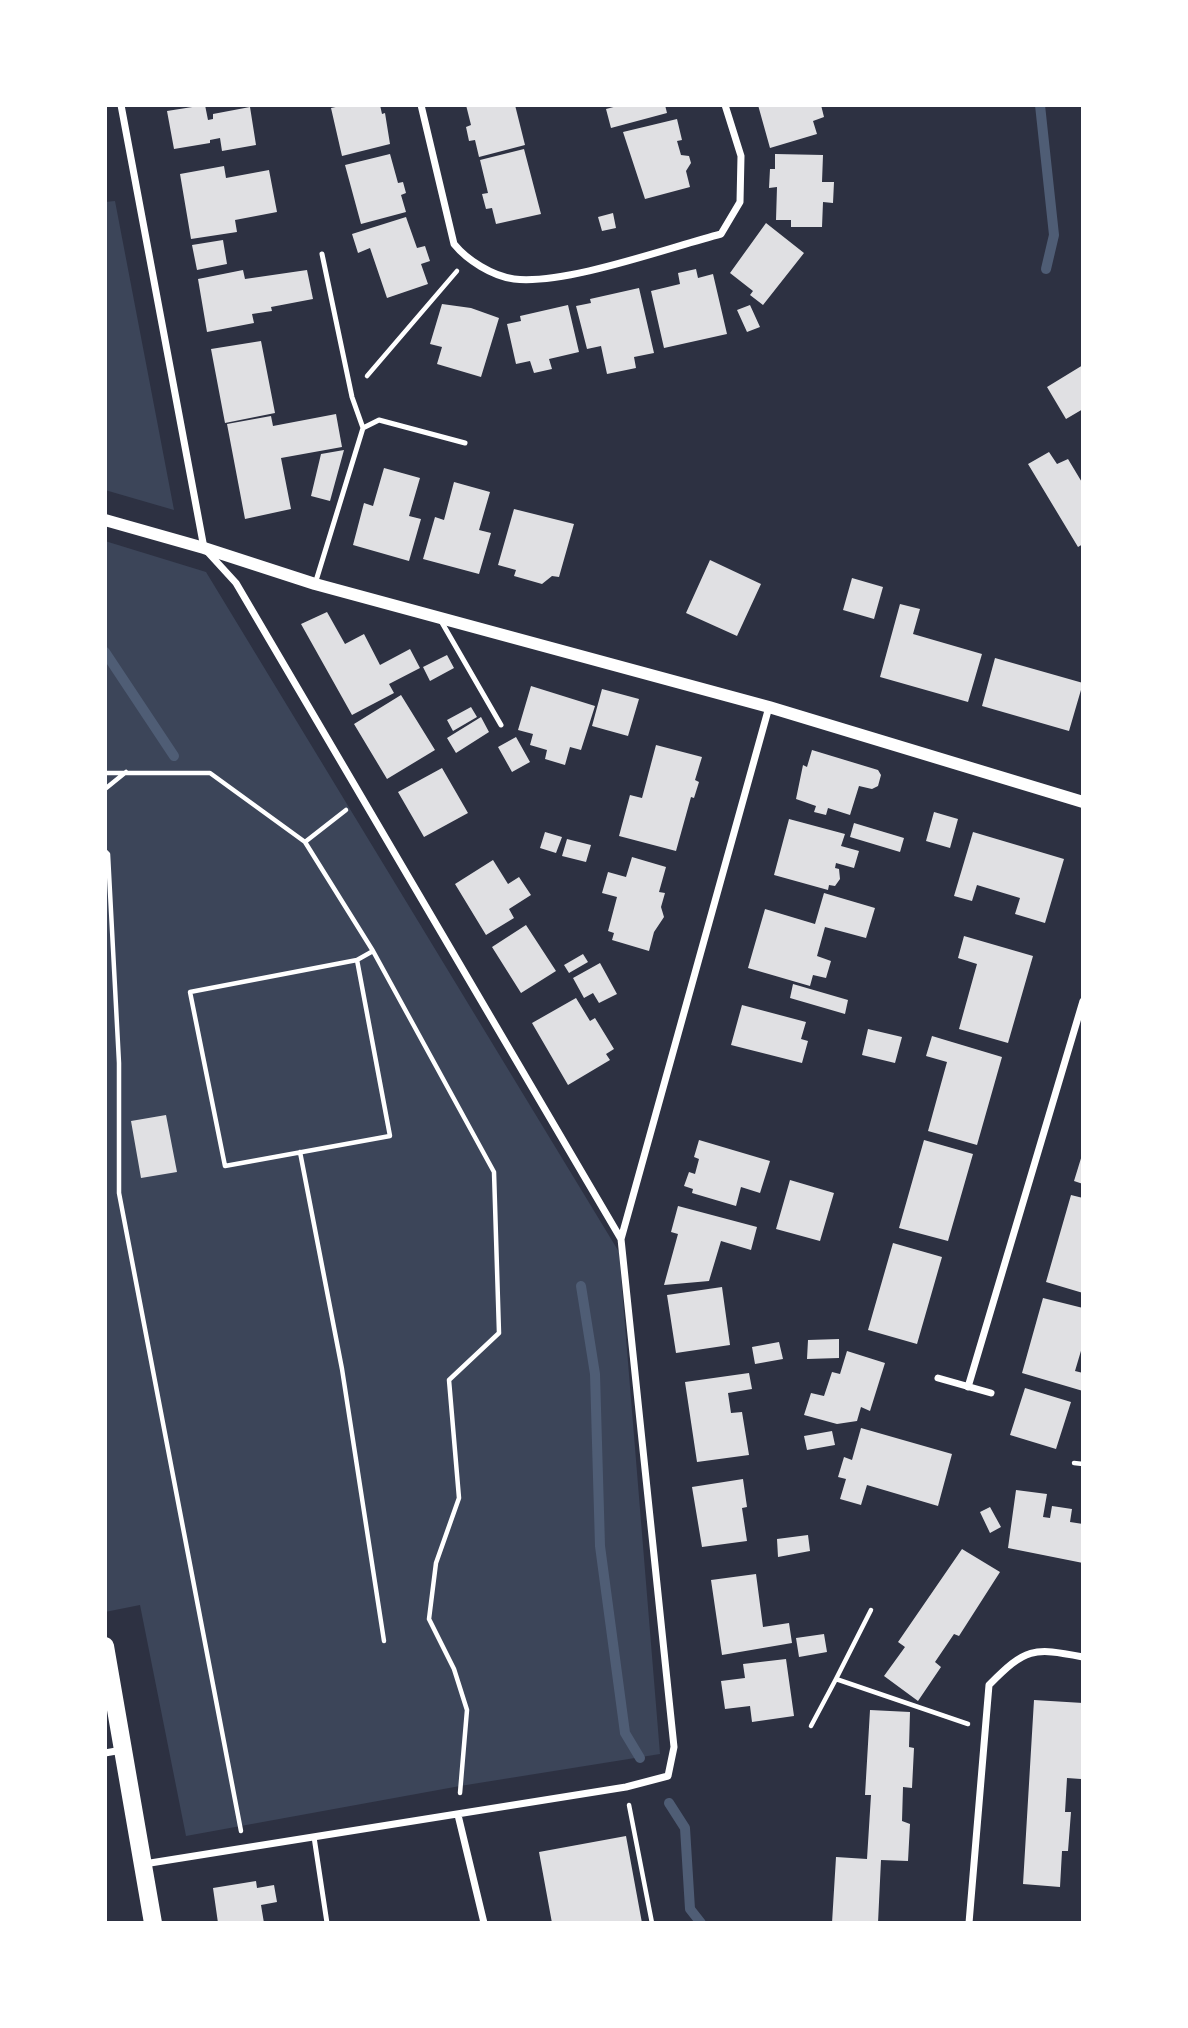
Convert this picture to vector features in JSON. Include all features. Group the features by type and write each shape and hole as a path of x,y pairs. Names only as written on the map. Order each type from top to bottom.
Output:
{"main road":[{"path":"105,1646 114,1752 143,1864 153,1923"}],"street":[{"path":"121,105 204,548 236,583 621,1239"},
{"path":"421,105 454,244 467,260 513,279 567,275 721,234 740,202 741,156 724,105"},
{"path":"105,520 204,548 314,584 769,707 1083,802"},
{"path":"143,1864 626,1787 667,1776 674,1747 621,1239 769,707"},
{"path":"968,1387 1083,1001"},
{"path":"938,1378 991,1393"},
{"path":"969,1923 989,1685 1016,1659 1044,1649 1083,1657"},
{"path":"458,1815 484,1923"}],"lane":[{"path":"314,584 363,428 352,397 322,254"},
{"path":"363,428 379,420 465,443"},
{"path":"440,618 501,725"},
{"path":"314,1838 327,1923"}],"path":[{"path":"352,397 467,260"},
{"path":"105,789 126,772"},
{"path":"105,773 210,773 304,842 373,951 494,1172 499,1333 449,1380 459,1499 436,1563 429,1619 454,1669 467,1710 458,1815"},
{"path":"304,842 364,797"},
{"path":"105,850 108,854 119,1063 119,1193 244,1849"},
{"path":"357,960 390,1136 225,1166 190,992 357,960 373,951"},
{"path":"300,1152 342,1369 384,1641"},
{"path":"1074,1463 1083,1464"},
{"path":"811,1726 871,1610"},
{"path":"835,1679 985,1730"},
{"path":"626,1787 652,1923"}],"shaded area":[{"path":"115,201 174,510 105,490 105,202"},
{"path":"105,541 206,572 619,1252 660,1754 460,1786 186,1836 140,1605 105,1612"}],"building":[{"path":"205,105 208,120 213,119 213,114 250,107 256,145 222,151 220,138 210,140 210,143 174,149 167,111"},
{"path":"345,105 380,105 382,114 385,113 390,144 342,156 331,108"},
{"path":"466,105 515,105 525,145 479,157 475,140 469,141 466,127 471,125"},
{"path":"621,105 665,105 667,113 611,128 606,109"},
{"path":"758,105 821,105 824,117 813,121 817,134 770,148"},
{"path":"677,119 682,140 677,141 681,155 689,156 691,163 686,171 690,187 645,199 623,132"},
{"path":"524,149 541,214 496,224 492,208 486,209 482,194 488,193 480,160"},
{"path":"390,154 398,183 403,182 406,193 401,195 406,212 361,224 345,165"},
{"path":"775,154 823,155 822,182 834,182 833,203 823,202 822,227 791,227 791,220 776,220 777,187 769,188 770,169 775,169"},
{"path":"224,166 226,178 269,170 277,212 235,220 237,232 191,239 180,174"},
{"path":"613,213 616,228 602,231 598,217"},
{"path":"406,217 417,248 425,246 430,261 421,264 428,284 387,298 370,248 358,253 352,234"},
{"path":"766,223 804,253 763,305 750,295 753,291 730,273"},
{"path":"223,240 227,264 197,270 192,245"},
{"path":"696,269 698,278 713,274 727,334 664,348 651,291 680,284 678,273"},
{"path":"243,270 245,279 307,270 313,299 271,307 272,311 252,314 254,323 207,332 198,279"},
{"path":"639,288 654,353 634,357 636,368 607,374 601,346 587,349 576,306 591,303 590,299"},
{"path":"442,304 471,308 499,318 481,377 437,364 442,347 430,344"},
{"path":"568,305 579,352 549,359 552,369 534,373 530,361 516,364 507,324 521,321 520,316"},
{"path":"750,305 760,327 747,332 737,310"},
{"path":"261,341 275,413 225,423 211,349"},
{"path":"1083,365 1083,409 1066,419 1047,387"},
{"path":"336,414 342,447 281,458 291,509 245,519 227,424 271,416 273,426"},
{"path":"344,450 330,501 311,496 321,454"},
{"path":"1049,452 1057,464 1068,459 1083,484 1083,544 1078,547 1028,464"},
{"path":"384,468 420,478 409,516 421,519 409,561 353,545 364,503 373,506"},
{"path":"454,482 490,492 479,530 491,533 479,574 423,559 435,517 444,520"},
{"path":"514,509 574,524 559,577 552,576 542,584 514,576 516,570 498,565"},
{"path":"710,560 761,584 737,636 686,613"},
{"path":"852,578 883,587 874,619 843,610"},
{"path":"900,604 920,609 913,634 982,654 968,702 880,677"},
{"path":"327,612 345,644 364,634 380,665 410,649 420,668 389,684 394,693 352,715 301,624"},
{"path":"447,655 454,668 430,681 423,667"},
{"path":"995,658 1083,683 1069,731 982,706"},
{"path":"531,686 595,706 581,750 570,747 565,765 545,759 547,750 530,745 533,734 518,730"},
{"path":"602,689 639,699 628,736 592,726"},
{"path":"401,695 435,750 387,779 354,724"},
{"path":"471,707 477,717 453,731 447,720"},
{"path":"481,717 489,732 456,753 447,738"},
{"path":"516,737 530,762 512,772 498,747"},
{"path":"656,745 702,757 695,780 699,782 694,798 691,797 676,851 619,836 630,795 642,798"},
{"path":"812,750 878,770 881,775 878,786 872,789 859,786 850,815 828,808 826,815 814,812 816,806 796,799 803,765 807,767"},
{"path":"442,768 468,813 424,837 398,792"},
{"path":"934,812 958,819 950,848 926,841"},
{"path":"789,819 845,834 841,846 859,851 854,868 836,863 835,868 839,869 840,879 835,886 829,885 828,890 774,875"},
{"path":"854,823 904,838 900,852 850,837"},
{"path":"545,832 562,837 556,853 540,848"},
{"path":"973,832 1064,859 1045,923 1015,914 1020,898 977,885 972,901 954,896"},
{"path":"567,839 591,845 586,862 562,856"},
{"path":"632,857 666,867 659,892 665,893 661,907 664,917 654,932 649,951 612,940 614,933 608,931 617,897 602,893 608,872 626,877"},
{"path":"493,860 508,884 519,877 531,895 509,909 514,918 486,935 455,884"},
{"path":"824,893 875,908 866,938 825,927 817,956 831,961 826,978 813,975 810,986 748,968 765,909 815,924"},
{"path":"526,925 556,971 521,993 492,947"},
{"path":"964,936 1033,956 1008,1043 959,1029 977,964 958,958"},
{"path":"583,954 588,962 569,973 564,965"},
{"path":"600,963 617,994 599,1003 593,993 584,998 573,978"},
{"path":"793,984 848,1000 845,1014 790,998"},
{"path":"576,998 590,1021 595,1018 614,1049 606,1054 610,1060 568,1085 532,1023"},
{"path":"742,1005 806,1022 801,1039 808,1041 802,1063 731,1045"},
{"path":"868,1029 902,1037 895,1063 862,1055"},
{"path":"932,1036 1002,1057 977,1145 928,1131 947,1062 926,1056"},
{"path":"166,1115 177,1172 141,1178 131,1121"},
{"path":"699,1140 770,1161 760,1193 741,1187 736,1206 692,1193 693,1189 684,1186 689,1172 695,1174 699,1159 694,1157"},
{"path":"924,1140 973,1154 948,1241 899,1228"},
{"path":"1083,1155 1083,1184 1074,1181"},
{"path":"790,1180 834,1193 820,1241 776,1229"},
{"path":"1071,1195 1083,1198 1083,1293 1046,1282"},
{"path":"678,1206 757,1227 751,1250 721,1241 709,1281 664,1285 678,1234 671,1232"},
{"path":"893,1243 942,1257 917,1344 868,1330"},
{"path":"722,1287 730,1345 676,1353 667,1295"},
{"path":"1043,1298 1083,1308 1083,1344 1075,1371 1083,1373 1083,1391 1022,1373"},
{"path":"839,1339 839,1358 807,1359 808,1340"},
{"path":"779,1342 783,1359 755,1364 752,1347"},
{"path":"847,1351 885,1363 870,1411 861,1407 857,1421 837,1424 804,1415 811,1393 824,1396 832,1372 840,1374"},
{"path":"749,1373 752,1389 728,1393 731,1413 742,1412 749,1455 697,1462 685,1382"},
{"path":"1025,1388 1071,1402 1056,1449 1010,1435"},
{"path":"861,1428 952,1454 938,1506 867,1485 861,1505 840,1499 846,1479 838,1477 844,1457 852,1460"},
{"path":"832,1431 835,1445 807,1450 804,1436"},
{"path":"743,1479 747,1507 742,1508 747,1541 702,1547 692,1487"},
{"path":"1016,1490 1047,1494 1043,1517 1050,1518 1052,1506 1072,1509 1070,1522 1083,1524 1083,1563 1008,1548"},
{"path":"990,1507 1001,1527 990,1533 980,1512"},
{"path":"808,1535 810,1551 778,1557 777,1539"},
{"path":"962,1549 1000,1572 959,1636 954,1634 935,1662 941,1667 918,1701 884,1676 905,1647 898,1642"},
{"path":"756,1574 763,1627 789,1623 792,1643 722,1655 711,1580"},
{"path":"824,1634 827,1652 799,1657 796,1638"},
{"path":"786,1659 794,1716 752,1722 750,1706 725,1709 721,1681 745,1678 743,1664"},
{"path":"1034,1700 1083,1703 1081,1779 1067,1778 1065,1812 1071,1812 1068,1851 1062,1851 1060,1887 1023,1884"},
{"path":"870,1710 910,1712 909,1747 914,1748 912,1788 903,1787 902,1821 910,1824 908,1861 881,1860 878,1923 832,1923 836,1857 867,1859 871,1795 865,1795"},
{"path":"626,1836 642,1923 552,1923 539,1852"},
{"path":"256,1881 257,1888 274,1885 277,1902 261,1905 264,1923 218,1923 213,1888"}],"waterway":[{"path":"1040,105 1054,235 1046,269"},
{"path":"105,652 174,756"},
{"path":"581,1286 595,1374 600,1546 625,1733 640,1758"},
{"path":"669,1803 685,1828 690,1909 701,1923"}]}
